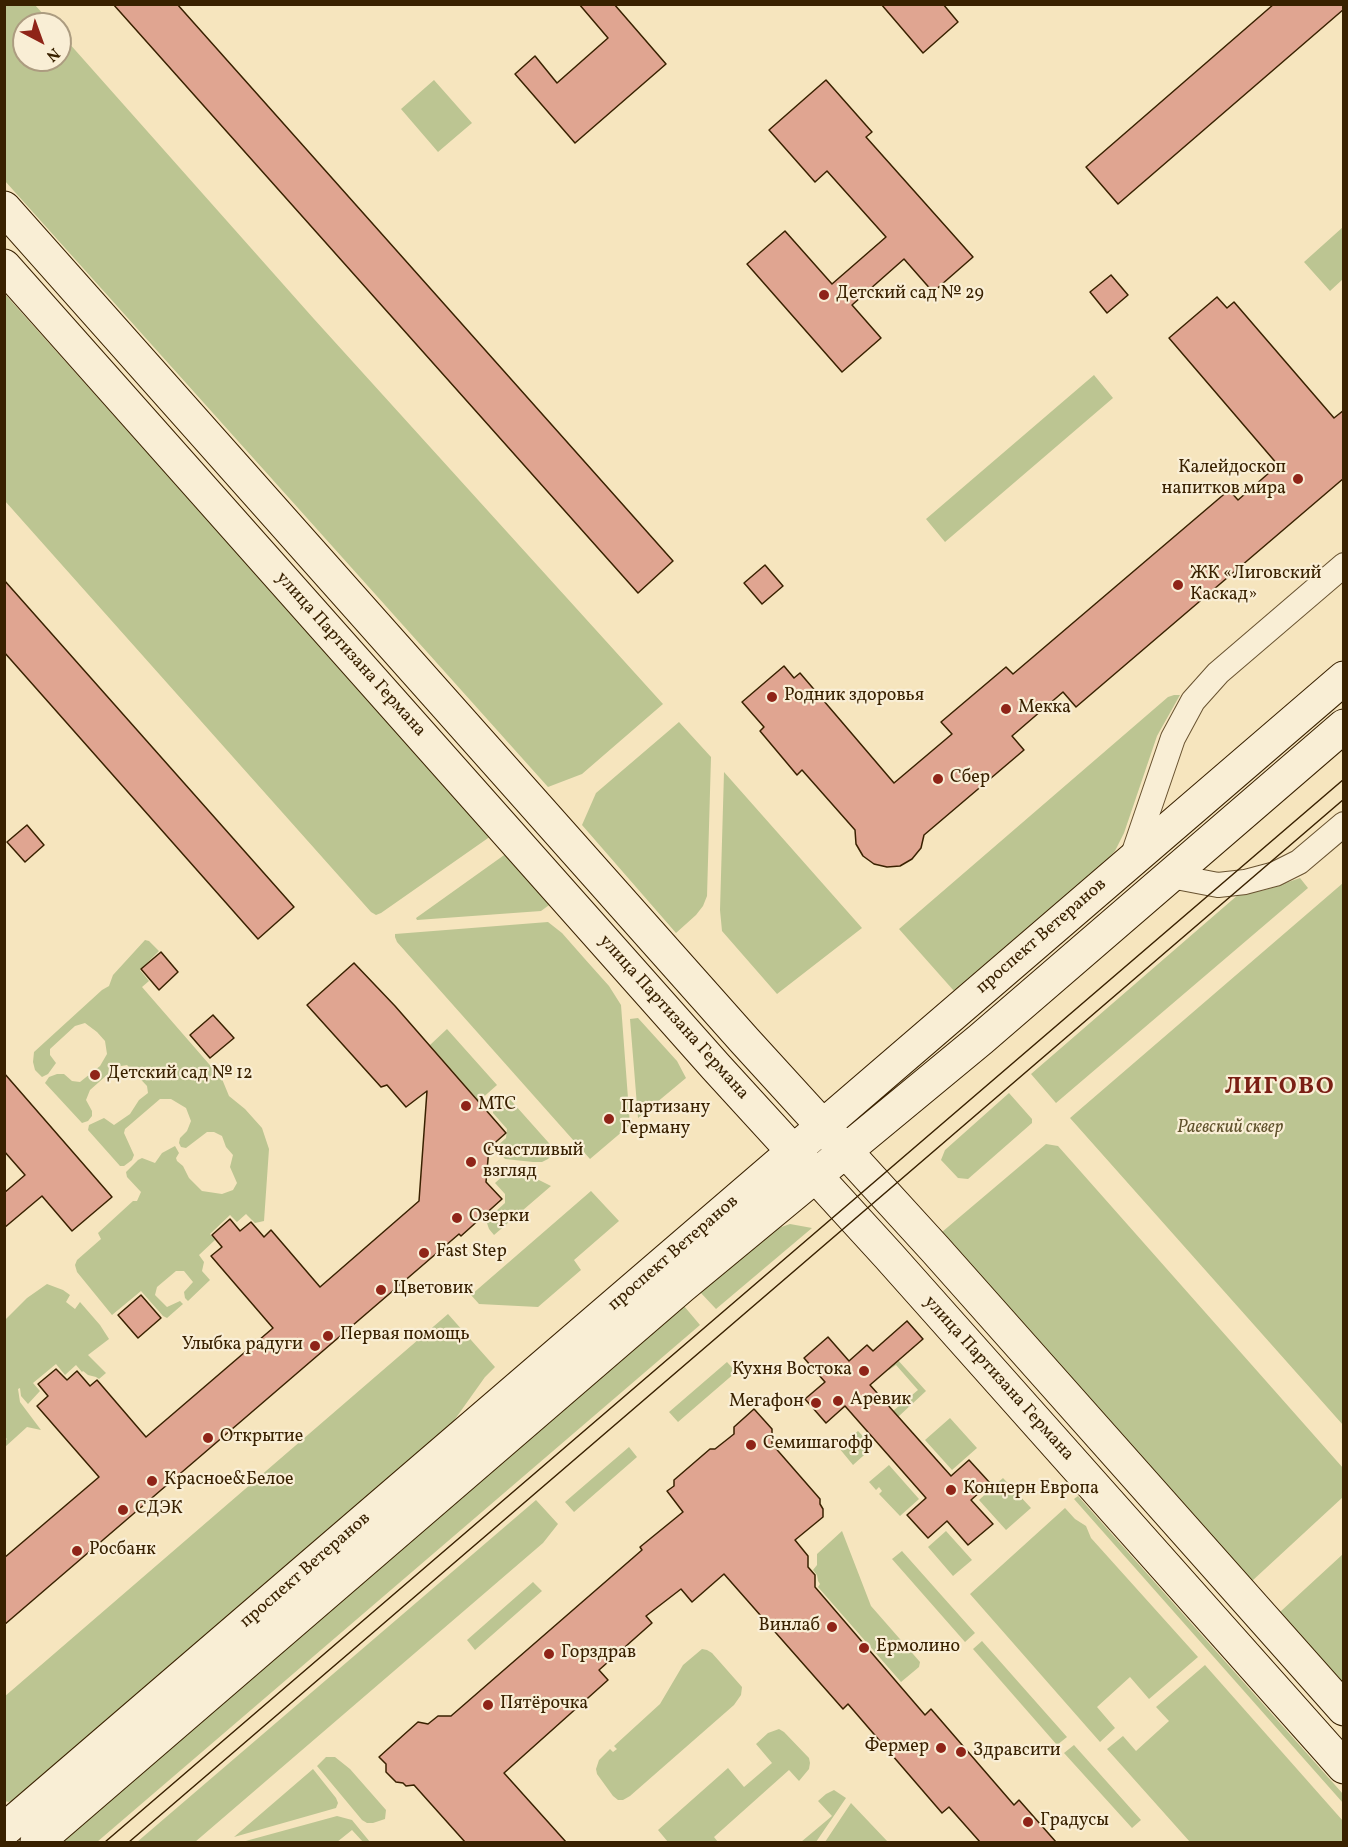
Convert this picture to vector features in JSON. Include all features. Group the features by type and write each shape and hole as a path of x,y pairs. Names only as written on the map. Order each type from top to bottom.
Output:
{"main road":[{"name":"улица Партизана Германа","path":"4,208 697,988 967,1284 1344,1709"},
{"name":"улица Партизана Германа","path":"4,266 709,1060 888,1255 1344,1767"},
{"name":"проспект Ветеранов","path":"4,1830 1344,678"},
{"name":"проспект Ветеранов","path":"37,1842 681,1287 981,1039 1344,726"}],"street":[{"path":"1132,858 1173,738 1193,701 1218,673 1344,565"},
{"path":"1171,876 1218,885 1245,882 1275,874 1299,862 1344,824"}],"green space":[{"path":"4,5 35,5 41,12 12,12 12,72 72,72 72,47 314,319 663,704 582,774 548,787 5,181"},
{"path":"434,80 472,123 438,152 401,109"},
{"path":"1343,227 1343,279 1330,291 1304,262"},
{"path":"4,293 491,836 381,913 376,915 371,912 5,501"},
{"path":"1094,375 1113,398 945,542 926,519"},
{"path":"1180,695 1157,736 1124,833 1115,851 954,991 899,929 1168,697"},
{"path":"679,722 711,757 707,896 696,915 676,933 582,825 596,793"},
{"path":"724,772 862,928 777,994 722,931 720,910"},
{"path":"507,853 552,903 541,911 417,920 416,918"},
{"path":"1300,878 1308,888 1056,1103 1031,1074 1239,894 1265,890"},
{"name":"Раевский сквер","path":"1343,883 1343,1425 1070,1118"},
{"path":"548,922 562,933 609,986 621,1005 630,1125 590,1159 395,937 395,934"},
{"path":"145,940 159,951 140,970 149,981 142,987 222,1079 229,1096 245,1109 262,1128 269,1149 264,1221 255,1223 246,1214 237,1222 230,1215 210,1234 215,1240 199,1255 204,1262 202,1271 210,1280 188,1301 184,1292 193,1282 184,1271 176,1271 157,1287 155,1295 167,1307 180,1301 183,1304 167,1318 141,1291 112,1315 77,1272 75,1265 77,1260 101,1239 98,1233 133,1201 137,1201 141,1192 127,1177 126,1172 138,1160 142,1158 155,1163 162,1153 175,1146 179,1153 177,1161 183,1166 189,1178 202,1191 222,1194 233,1190 237,1183 230,1167 233,1155 226,1147 222,1136 214,1132 207,1132 186,1148 181,1147 180,1138 187,1131 191,1121 186,1108 171,1099 160,1099 125,1129 124,1133 134,1155 132,1160 120,1166 88,1130 89,1125 104,1118 114,1125 130,1114 139,1100 148,1093 147,1086 127,1065 116,1067 90,1090 86,1100 92,1116 88,1121 82,1123 45,1083 49,1077 57,1074 64,1074 72,1081 80,1082 100,1066 107,1054 105,1041 85,1023 75,1026 50,1049 50,1055 56,1063 48,1074 42,1077 35,1070 33,1062 34,1052 109,986 113,975"},
{"path":"638,1018 677,1061 686,1078 638,1118 630,1019"},
{"path":"447,1029 497,1085 479,1101 430,1045"},
{"path":"1009,1093 1032,1119 1032,1123 968,1179 958,1178 941,1160 945,1150"},
{"path":"507,1096 556,1151 548,1159 533,1162 505,1159 495,1148 506,1138 507,1129 493,1113 493,1108"},
{"path":"1046,1144 1058,1146 1343,1468 1343,1497 1252,1581 942,1232"},
{"path":"504,1175 537,1179 551,1186 494,1235 486,1220 505,1203 505,1194 495,1183"},
{"path":"591,1191 619,1221 574,1260 581,1270 538,1307 479,1304 471,1295"},
{"path":"790,1224 812,1228 716,1309 700,1292 773,1230"},
{"path":"47,1284 70,1295 66,1302 75,1309 80,1302 100,1325 109,1339 88,1355 106,1373 99,1379 82,1372 76,1365 65,1375 56,1364 33,1383 40,1391 28,1404 21,1396 20,1388 18,1389 20,1402 41,1430 27,1427 5,1447 7,1439 4,1436 5,1320 27,1298"},
{"path":"684,1306 700,1325 97,1842 62,1842"},
{"path":"448,1314 495,1367 485,1377 453,1422 18,1797 9,1802 4,1801 4,1697"},
{"path":"896,1358 926,1391 898,1417 893,1411 918,1390 896,1365 889,1370 887,1367"},
{"path":"727,1362 736,1372 678,1422 669,1412"},
{"path":"950,1418 977,1448 952,1470 925,1440"},
{"path":"858,1431 873,1447 853,1465 839,1448"},
{"path":"629,1447 637,1457 574,1512 565,1502"},
{"path":"889,1465 919,1499 900,1516 879,1494 882,1491 879,1487 876,1490 869,1482"},
{"path":"1003,1478 1031,1508 1006,1530 979,1500"},
{"path":"1078,1496 1343,1794 1343,1803 1074,1499"},
{"path":"536,1500 558,1524 543,1543 195,1842 137,1842"},
{"path":"1065,1508 1075,1519 1086,1526 1091,1538 1198,1657 1149,1699 1130,1677 1097,1707 1115,1728 1100,1742 970,1594"},
{"path":"842,1531 871,1606 920,1662 919,1667 901,1682 818,1587 820,1584 813,1570 817,1565 817,1554"},
{"path":"946,1531 972,1560 953,1576 928,1547"},
{"path":"902,1551 975,1633 965,1642 892,1559"},
{"path":"1343,1554 1343,1683 1280,1612"},
{"path":"533,1582 542,1591 475,1650 467,1640"},
{"path":"982,1641 1067,1737 1057,1745 973,1649"},
{"path":"702,1649 712,1653 742,1687 741,1695 734,1705 630,1796 618,1800 597,1774 599,1760 610,1749 613,1752 617,1749 614,1746 660,1704 683,1665"},
{"path":"1205,1665 1343,1821 1343,1842 1190,1842 1107,1749 1123,1736 1136,1751 1169,1721 1156,1707"},
{"path":"779,1729 809,1758 809,1769 799,1781 789,1770 714,1837 718,1842 668,1842 658,1830 728,1768 744,1787 772,1763 756,1744 768,1733"},
{"path":"1074,1745 1141,1820 1132,1828 1064,1753"},
{"path":"326,1757 335,1757 350,1769 386,1810 385,1819 373,1823 362,1820 317,1766"},
{"path":"313,1769 336,1798 338,1803 336,1808 234,1837"},
{"path":"834,1790 846,1798 816,1842 801,1842 832,1816 818,1801"},
{"path":"851,1803 888,1842 825,1842"},
{"path":"337,1816 352,1820 370,1842 363,1842 352,1830 337,1842 242,1842"}],"building":[{"path":"113,4 177,4 673,561 638,593"},
{"path":"579,4 614,4 666,64 575,143 515,74 535,56 557,83 608,38"},
{"path":"881,4 943,4 958,22 923,53"},
{"path":"1274,4 1344,4 1344,9 1118,204 1086,167"},
{"path":"826,80 872,132 866,137 973,257 933,292 904,259 852,305 881,338 842,372 747,264 785,231 832,284 886,237 827,171 815,182 769,130"},
{"path":"1111,275 1128,295 1107,313 1090,292"},
{"name":"ЖК «Лиговский Каскад»","path":"1217,297 1227,308 1234,302 1334,418 1344,410 1344,478 1076,707 1063,692 1012,736 1024,750 924,835 921,848 912,859 900,866 887,867 874,864 863,856 856,844 855,830 802,770 797,775 760,731 764,727 742,702 784,666 794,678 800,673 894,783 952,734 941,722 1006,667 1013,674 1229,490 1238,500 1278,465 1169,338"},
{"path":"765,565 783,586 762,604 744,583"},
{"path":"4,580 294,907 258,939 4,652"},
{"path":"27,825 44,845 25,862 7,842"},
{"path":"161,952 178,972 159,990 141,969"},
{"path":"354,963 395,1006 506,1133 489,1148 486,1182 502,1199 4,1625 4,1558 99,1477 37,1406 48,1396 38,1384 56,1369 67,1380 77,1371 90,1386 97,1380 146,1437 273,1328 211,1256 222,1247 212,1235 230,1219 240,1231 251,1222 264,1237 271,1230 320,1287 419,1201 427,1091 406,1107 387,1085 381,1087 307,1005"},
{"path":"213,1015 234,1038 210,1058 190,1035"},
{"path":"4,1073 112,1197 72,1231 42,1196 4,1228 4,1193 25,1175 4,1151"},
{"path":"141,1295 161,1318 138,1338 118,1315"},
{"path":"907,1321 923,1339 870,1385 951,1476 969,1460 990,1483 971,1500 993,1524 968,1545 947,1521 928,1538 907,1515 926,1498 845,1406 826,1423 805,1399 825,1382 804,1358 828,1337 849,1361 867,1345 873,1351"},
{"path":"754,1409 772,1429 772,1444 820,1499 823,1517 795,1540 808,1556 808,1567 815,1575 815,1587 925,1715 931,1709 1014,1805 1019,1800 1056,1842 980,1842 949,1807 942,1813 848,1704 843,1709 724,1574 692,1602 681,1589 646,1616 652,1623 599,1670 608,1680 504,1773 566,1842 465,1842 414,1785 406,1786 396,1782 386,1772 386,1764 379,1757 418,1722 428,1724 438,1716 451,1716 642,1550 640,1547 683,1512 667,1491 674,1486 674,1480 710,1449 715,1449 734,1434 734,1427"}],"tram line":[{"path":"105,1842 1344,779"},
{"path":"129,1842 1344,799"}],"place":[{"name":"Детский сад № 29","path":"824,295"},
{"name":"Калейдоскоп напитков мира","path":"1298,479"},
{"name":"ЖК «Лиговский Каскад»","path":"1178,585"},
{"name":"Родник здоровья","path":"772,697"},
{"name":"Мекка","path":"1006,709"},
{"name":"Сбер","path":"938,779"},
{"name":"Детский сад № 12","path":"95,1075"},
{"name":"МТС","path":"466,1106"},
{"name":"Партизану Герману","path":"609,1119"},
{"name":"Счастливый взгляд","path":"471,1162"},
{"name":"Озерки","path":"457,1218"},
{"name":"Fast Step","path":"424,1253"},
{"name":"Цветовик","path":"381,1290"},
{"name":"Первая помощь","path":"328,1336"},
{"name":"Улыбка радуги","path":"315,1346"},
{"name":"Кухня Востока","path":"864,1371"},
{"name":"Аревик","path":"838,1401"},
{"name":"Мегафон","path":"816,1403"},
{"name":"Открытие","path":"208,1438"},
{"name":"Семишагофф","path":"751,1445"},
{"name":"Красное&Белое","path":"152,1481"},
{"name":"Концерн Европа","path":"951,1490"},
{"name":"СДЭК","path":"123,1510"},
{"name":"Росбанк","path":"77,1551"},
{"name":"Винлаб","path":"832,1627"},
{"name":"Ермолино","path":"864,1648"},
{"name":"Горздрав","path":"549,1654"},
{"name":"Пятёрочка","path":"488,1705"},
{"name":"Фермер","path":"941,1748"},
{"name":"Здравсити","path":"961,1752"},
{"name":"Градусы","path":"1028,1822"}],"district":[{"name":"ЛИГОВО","path":"1280,1089"}]}
